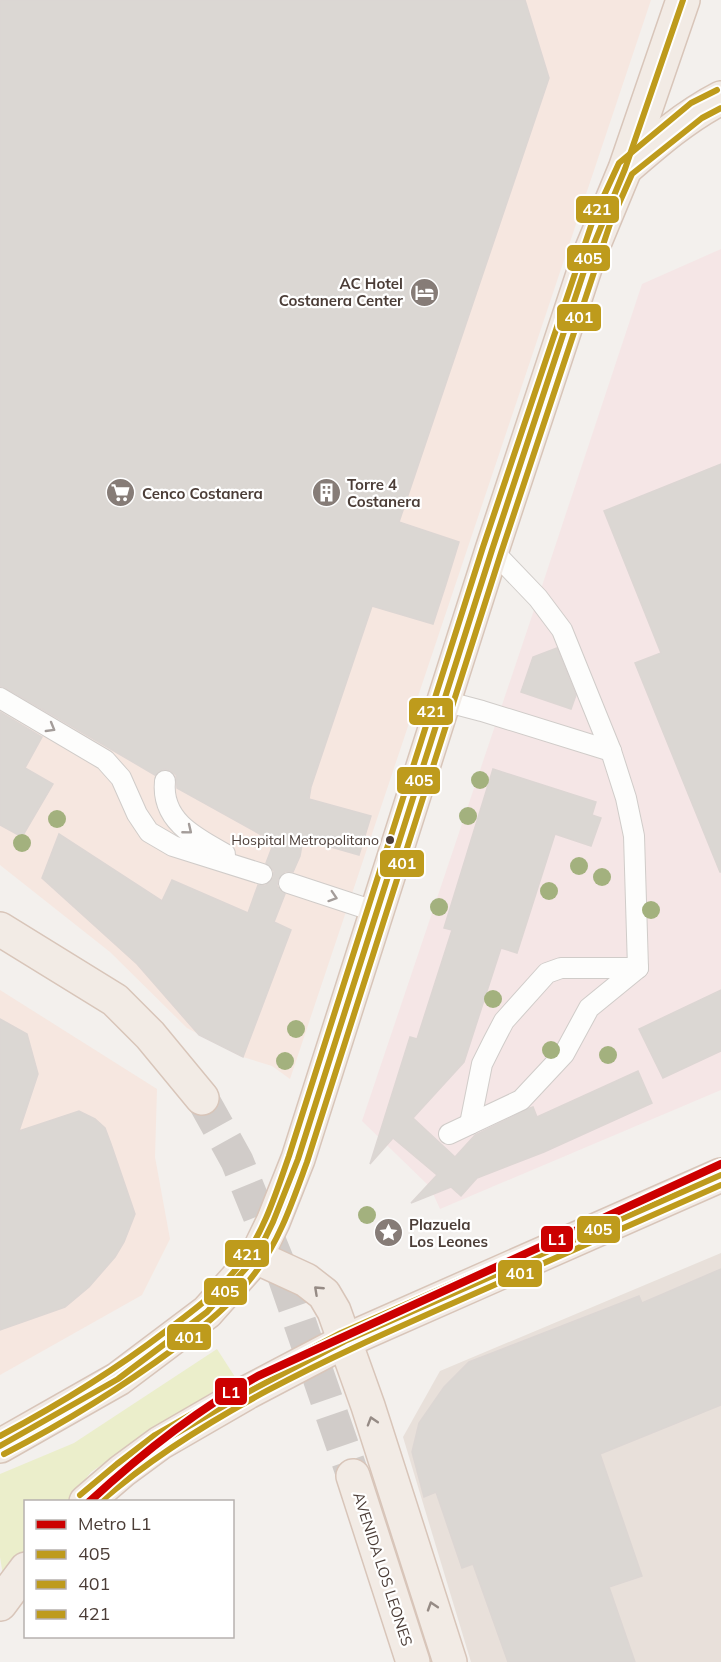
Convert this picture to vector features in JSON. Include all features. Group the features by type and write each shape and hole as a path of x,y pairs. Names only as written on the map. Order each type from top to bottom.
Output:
{"main road":[{"path":"0,1446 91,1395 156,1351 207,1312 256,1257 273,1222 298,1159 492,550 589,256 625,169 683,0"},
{"path":"625,169 697,110 721,98"},
{"path":"0,928 116,1000 150,1035 202,1098"},
{"path":"88,1500 160,1443 345,1341 721,1175"},
{"path":"256,1257 306,1280 324,1294 334,1311 450,1662"},
{"name":"AVENIDA LOS LEONES","path":"353,1476 413,1662"},
{"path":"0,1604 24,1572"}],"lane":[{"path":"492,550 538,598 562,630 611,751 626,798 634,836 638,968"},
{"path":"0,699 105,760 121,778 137,814 149,832 173,846 262,874 189,833 172,817 165,802 165,781"},
{"path":"444,701 611,751"},
{"path":"289,883 377,912"},
{"path":"470,1124 482,1064 493,1042 504,1021 546,973 561,968 638,968"},
{"path":"450,1134 521,1100 564,1054 590,1008 638,968"}],"shaded area":[{"path":"0,0 651,0 290,1079 272,1066 243,1057 187,1028 110,952 0,865"},
{"path":"721,249 721,1090 440,1209 430,1187 362,1121 642,284"},
{"path":"0,990 157,1089 155,1157 170,1239 142,1295 0,1375"},
{"path":"721,1253 721,1662 471,1662 403,1437 440,1371"}],"green space":[{"path":"217,1349 235,1377 91,1472 69,1500 24,1500 24,1556 4,1582 0,1557 0,1474 74,1443"}],"building":[{"name":"Cenco Costanera","path":"0,0 525,0 549,78 399,522 459,542 446,584 433,624 372,606 311,787 309,799 371,816 359,855 303,839 300,856 293,872 286,871 278,879 277,886 285,894 274,922 291,930 243,1057 199,1035 137,964 42,878 59,834 162,901 172,880 248,913 258,885 265,886 273,878 274,871 266,863 274,842 177,788 176,775 171,771 164,769 155,775 0,686"},
{"path":"721,464 720,872 635,663 661,653 604,511"},
{"path":"557,648 576,695 571,709 521,692 533,657"},
{"path":"0,712 42,737 25,768 53,784 22,837 0,825"},
{"path":"493,769 596,802 592,815 601,818 591,846 555,834 517,953 501,948 464,1062 413,1118 455,1157 475,1135 530,1108 533,1107 537,1117 638,1071 652,1103 544,1152 477,1178 461,1196 451,1187 411,1203 437,1175 393,1138 370,1164 410,1037 417,1039 452,930 444,928"},
{"path":"721,990 721,1051 663,1078 639,1029"},
{"path":"0,1019 27,1034 38,1074 19,1131 79,1111 95,1119 105,1128 135,1214 124,1242 115,1257 89,1287 65,1307 0,1330"},
{"path":"721,1269 721,1405 600,1454 642,1576 609,1587 635,1662 508,1662 473,1564 462,1568 436,1492 424,1497 412,1452 419,1423 444,1387 469,1362 639,1296 642,1303"}],"tunnel":[{"path":"202,1098 237,1161 283,1274 353,1476"}],"metro line":[{"name":"L1","path":"91,1500 170,1434 213,1403 258,1376 721,1164"}],"transit line":[{"name":"405","path":"0,1446 118,1379 207,1312 256,1257 273,1222 298,1159 492,550 589,256 625,169 683,0"},
{"name":"421","path":"0,1436 106,1374 186,1316 215,1292 232,1274 256,1239 269,1212 289,1156 483,547 594,217 619,163 691,103 717,90"},
{"name":"401","path":"4,1454 92,1404 186,1340 218,1314 237,1294 255,1273 272,1247 307,1162 501,553 610,224 632,174 702,118 721,108"},
{"name":"421","path":"80,1495 155,1435 244,1384 341,1333 717,1167"},
{"name":"405","path":"89,1500 122,1471 160,1443 248,1392 345,1341 721,1175"},
{"name":"401","path":"102,1500 139,1470 181,1442 224,1415 313,1367 721,1185"}],"place":[{"name":"AC Hotel Costanera Center","path":"424,292"},
{"name":"Cenco Costanera","path":"121,493"},
{"name":"Torre 4 Costanera","path":"326,493"},
{"name":"Hospital Metropolitano","path":"390,840"},
{"name":"Plazuela Los Leones","path":"388,1233"}]}
